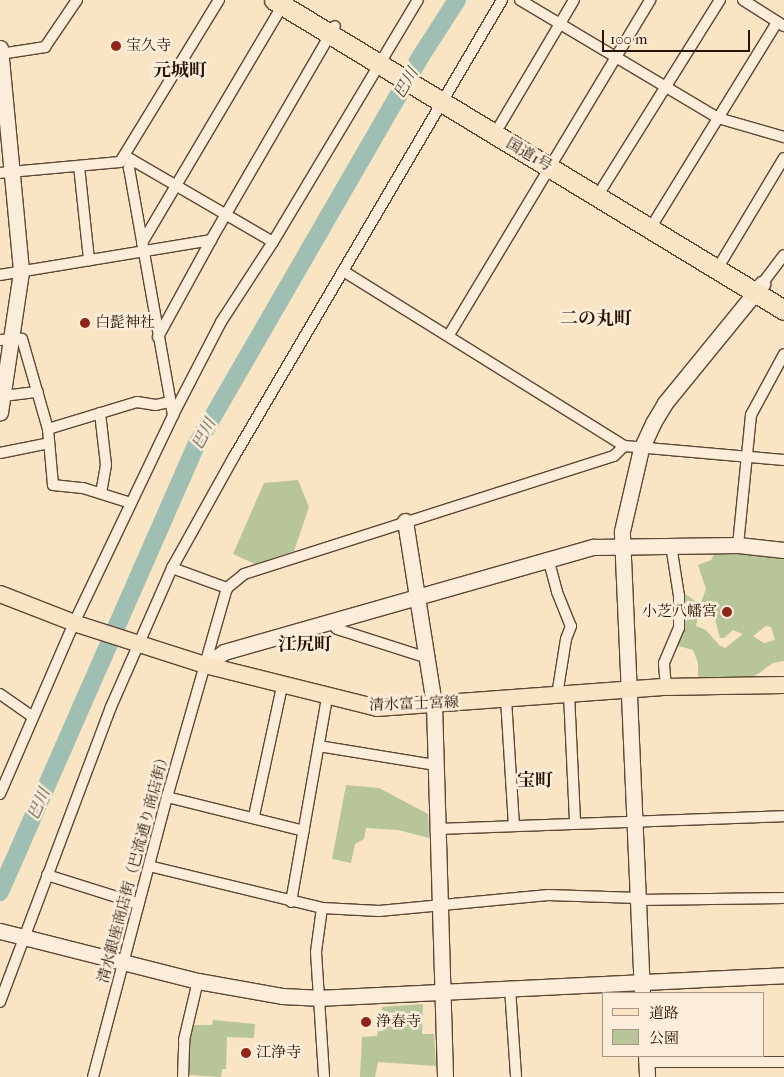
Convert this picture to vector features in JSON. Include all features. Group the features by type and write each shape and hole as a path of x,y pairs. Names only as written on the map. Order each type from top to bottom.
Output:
{"highway":[{"name":"国道1号","path":"284,1 758,288 784,298"},
{"name":"国道1号","path":"440,97 500,125 552,162 603,187 656,219 722,261 784,310"}],"main road":[{"name":"清水富士宮線","path":"0,594 76,624 137,645 282,686 377,708 666,687 784,685"}],"street":[{"path":"38,392 1,403 6,339 21,272 6,173 0,52 45,48 77,0"},
{"path":"6,173 120,162 128,158 219,0"},
{"path":"0,794 33,717 131,503 173,415 221,322 273,242 384,61 418,0"},
{"path":"0,1002 20,936 47,875 111,707 172,568 440,97 502,0"},
{"path":"520,0 718,118 784,137"},
{"path":"500,125 574,0"},
{"path":"449,335 650,0"},
{"path":"603,187 720,0"},
{"path":"656,219 718,118 780,24 743,0"},
{"path":"142,247 284,1"},
{"path":"158,337 225,215 333,30"},
{"path":"128,158 273,242"},
{"path":"128,158 169,402 173,415"},
{"path":"722,261 784,158"},
{"path":"79,166 89,260"},
{"path":"0,275 89,260 142,247 211,240"},
{"path":"642,987 622,546 641,449 665,403 784,256"},
{"path":"342,271 449,335 624,446 641,449 784,460"},
{"path":"6,339 22,339 48,429 53,485 101,492 131,503"},
{"path":"738,545 750,415 784,354"},
{"path":"48,429 137,402 156,406 169,402"},
{"path":"100,413 106,465 101,492"},
{"path":"0,454 49,443"},
{"path":"172,568 228,588 244,574 405,521 614,456 624,446"},
{"path":"405,521 434,705 440,992 445,1077"},
{"path":"666,687 664,663 679,628 679,596 671,545"},
{"path":"205,665 224,652 548,558 593,547 738,545 784,550"},
{"path":"548,558 557,592 571,626 566,638 563,695 575,822"},
{"name":"清水銀座商店街（巴流通り商店街）","path":"93,1077 167,797 228,588"},
{"path":"329,622 337,629 428,658"},
{"path":"254,816 282,686"},
{"path":"0,694 33,717"},
{"path":"291,902 328,698"},
{"path":"506,700 514,826"},
{"path":"319,746 435,765"},
{"path":"167,797 254,816 304,831"},
{"path":"436,830 575,822 784,816"},
{"path":"149,866 291,902 322,908 379,911 548,896 638,899 784,898"},
{"path":"47,875 139,904"},
{"path":"322,908 316,952 317,998 324,1077"},
{"path":"0,931 124,964 198,981 282,996 317,998 510,988 642,987 784,975"},
{"path":"183,1077 184,1040 198,981"},
{"path":"510,988 516,1077"},
{"path":"647,1065 784,1062"}],"green space":[{"path":"298,480 309,507 294,551 255,564 233,554 264,483"},
{"path":"719,546 784,549 784,661 773,663 749,680 704,679 698,676 698,663 693,650 675,645 683,592 700,605 706,589 698,565 711,560","holes":["700,607 713,611 720,638 724,638 733,630 743,634 725,648 719,645 706,630 696,626","766,626 771,627 775,640 764,643 753,636"]},
{"path":"346,785 379,788 428,814 429,838 398,830 366,828 364,839 355,844 351,863 332,859"},
{"path":"423,1004 422,1034 434,1034 436,1066 378,1062 375,1077 360,1077 362,1037 377,1036 378,1031 383,1031 382,1007"},
{"path":"213,1020 255,1024 254,1038 227,1037 226,1069 222,1069 221,1077 188,1075 187,1044 192,1025 212,1025"}],"waterway":[{"name":"巴川","path":"0,892 197,444 421,56 457,0"}],"place":[{"name":"宝久寺","path":"116,46"},
{"name":"白髭神社","path":"85,323"},
{"name":"小芝八幡宮","path":"727,612"},
{"name":"浄春寺","path":"366,1022"},
{"name":"江浄寺","path":"246,1053"}],"district":[{"name":"元城町","path":"180,71"},
{"name":"二の丸町","path":"596,319"},
{"name":"江尻町","path":"305,645"},
{"name":"宝町","path":"535,781"}]}
